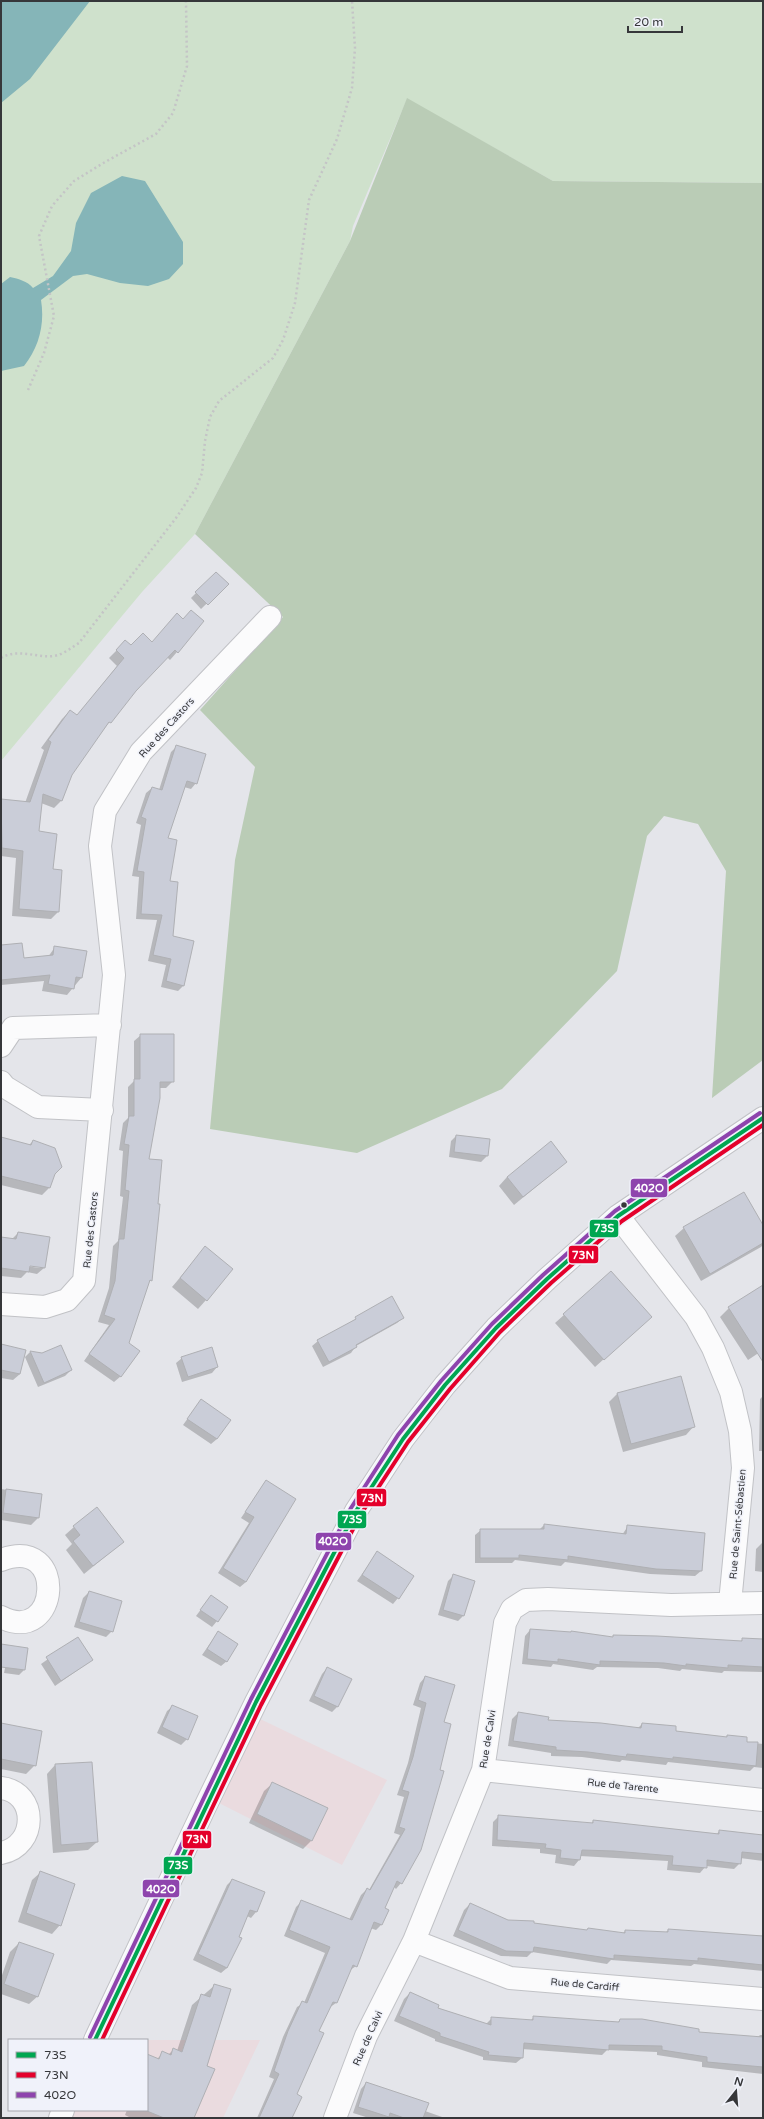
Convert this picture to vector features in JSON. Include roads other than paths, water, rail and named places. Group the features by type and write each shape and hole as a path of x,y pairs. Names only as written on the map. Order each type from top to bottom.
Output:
{"street":[{"name":"Rue des Castors","path":"1,1304 44,1307 67,1300 84,1281 114,976 100,846 105,811 141,752 270,617"},
{"path":"1,1046 13,1028 110,1025"},
{"path":"1,1082 5,1088 38,1107 102,1110"},
{"path":"95,2039 238,1738 322,1574 356,1511 403,1439 445,1385 496,1328 547,1279 618,1216 763,1118"},
{"name":"Rue de Saint-Sébastien","path":"618,1216 696,1317 713,1348 731,1392 740,1431 743,1468 730,1603"},
{"path":"1,1560 22,1556 32,1560 41,1566 47,1575 50,1585 49,1596 45,1606 38,1614 28,1620 18,1622 1,1617"},
{"name":"Rue de Calvi","path":"335,2118 366,2036 414,1941 483,1770 505,1623 512,1609 526,1600 548,1599 671,1606 763,1603"},
{"name":"Rue de Tarente","path":"483,1770 763,1800"},
{"path":"1,1788 15,1793 23,1800 28,1809 30,1819 28,1830 24,1839 17,1847 1,1853"},
{"name":"Rue de Cardiff","path":"414,1941 510,1978 763,1998"}],"water":[{"path":"3,1 90,1 30,79 1,103 1,3"},
{"path":"122,176 145,181 183,242 183,264 169,279 148,286 120,283 87,274 73,276 41,300 42,318 40,335 34,351 24,366 1,371 1,284 10,277 25,282 33,288 53,276 71,251 76,223 91,193"}]}
